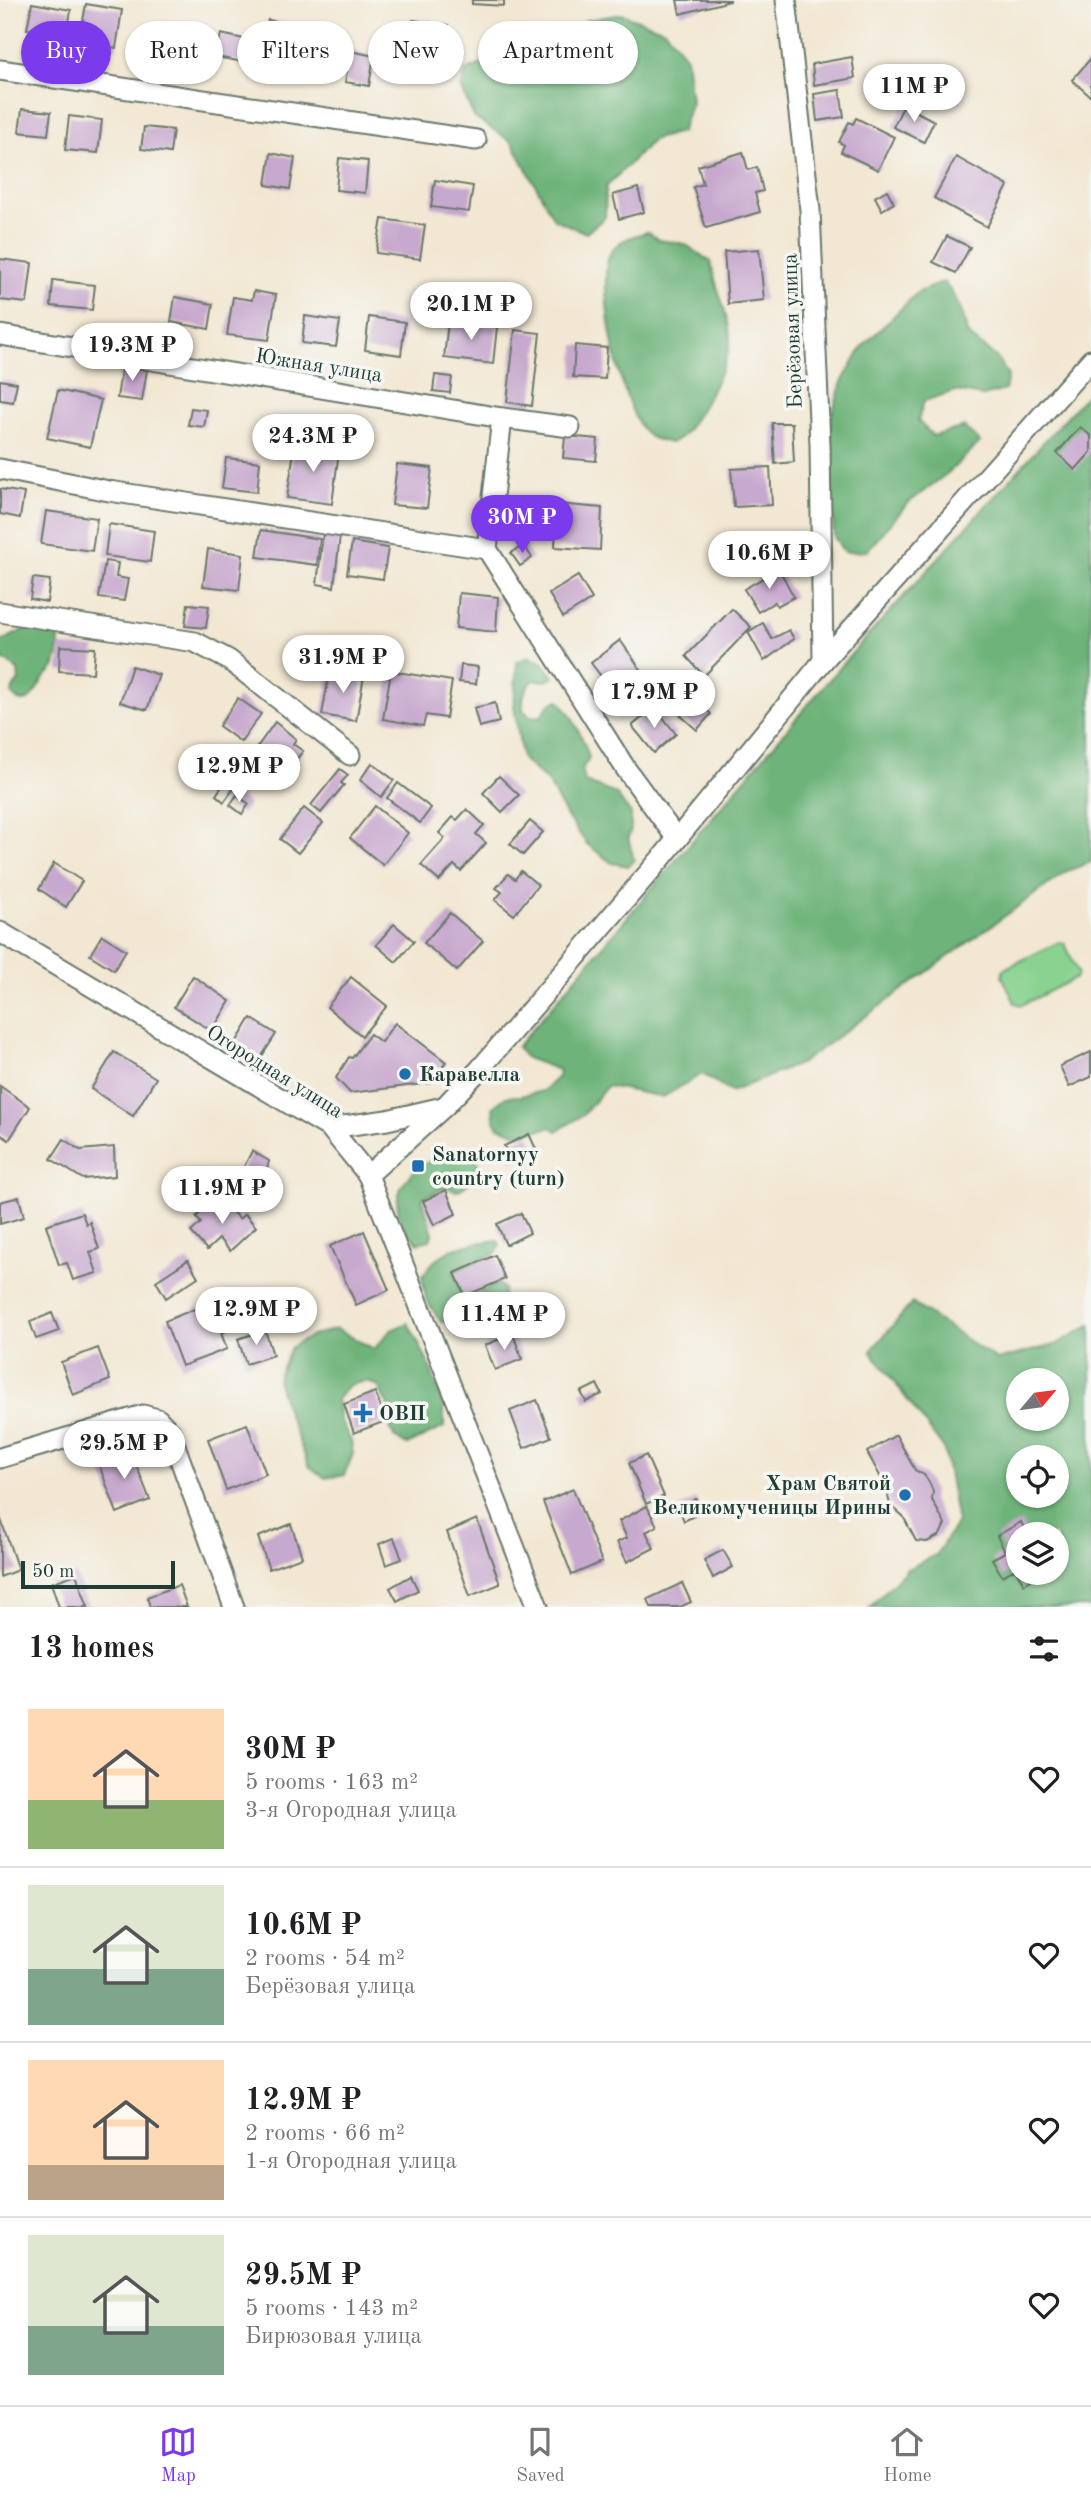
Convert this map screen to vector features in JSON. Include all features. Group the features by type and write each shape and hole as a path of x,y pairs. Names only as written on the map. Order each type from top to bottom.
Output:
{"street":[{"name":"Берёзовая улица","path":"786,0 810,210 820,445 823,661"},
{"path":"0,70 476,140"},
{"name":"Южная улица","path":"0,335 570,427"},
{"path":"368,1175 444,1107 677,839 823,661 1091,360"},
{"path":"502,418 488,549 620,760 677,839"},
{"path":"0,470 109,491 488,549"},
{"path":"0,612 195,642 229,660 350,755"},
{"name":"Огородная улица","path":"0,932 330,1128 368,1175 538,1607"},
{"path":"330,1128 387,1120 444,1107"},
{"path":"0,1458 143,1415 158,1419 170,1432 234,1607"}],"green space":[{"path":"622,14 665,30 686,57 691,102 681,132 654,139 606,187 605,217 586,233 554,219 512,142 474,117 461,88 466,71 478,65 478,84 638,84 638,21 587,20"},
{"path":"648,232 659,240 685,244 711,262 730,334 728,352 712,390 684,434 671,443 650,437 640,425 621,378 608,318 607,267 611,252 622,241"},
{"path":"944,282 959,306 967,334 996,357 1008,375 1005,390 983,396 955,391 924,401 918,421 933,436 964,427 980,442 949,472 907,504 867,551 844,552 834,537 831,478 831,418 842,382 863,346 918,292"},
{"path":"1091,390 1091,862 1067,871 801,1063 731,1092 702,1074 663,1097 607,1086 583,1115 557,1131 551,1127 519,1134 499,1127 494,1119 493,1107 506,1097 543,1091 558,1077 559,1070 526,1058 517,1047 846,660"},
{"path":"44,626 58,631 55,665 31,697 18,700 12,695 13,688 19,681 18,670 0,657 0,642 29,627"},
{"path":"529,657 543,663 554,677 546,681 534,680 531,683 524,693 523,710 530,716 540,717 548,706 558,700 568,711 589,758 582,769 585,782 616,794 631,814 628,838 634,860 628,866 612,863 587,844 568,818 547,781 522,759 514,706 517,662"},
{"path":"1059,942 1065,944 1078,973 1076,978 1022,1005 1015,1003 1002,976 1004,969"},
{"path":"467,1150 476,1156 479,1167 477,1171 470,1182 456,1191 447,1187 423,1198 433,1233 430,1240 418,1243 404,1226 398,1210 399,1195 405,1182 416,1170 431,1161"},
{"path":"498,1240 500,1247 496,1253 453,1272 464,1299 499,1284 504,1289 502,1300 474,1317 441,1322 426,1300 422,1276 446,1253 464,1246"},
{"path":"912,1303 997,1360 1057,1344 1091,1325 1091,1607 870,1607 907,1569 936,1555 957,1522 944,1449 871,1351"},
{"path":"408,1323 437,1387 444,1414 444,1427 407,1445 394,1437 389,1425 388,1406 378,1386 366,1381 349,1385 337,1399 340,1420 351,1441 353,1454 344,1475 325,1478 309,1466 277,1379 291,1347 311,1336 336,1329 374,1349 391,1330"}],"building":[{"path":"472,0 504,0 504,6 472,4"},
{"path":"677,0 730,0 730,1 680,14"},
{"path":"32,3 71,10 69,21 29,21"},
{"path":"86,4 122,10 116,48 111,47 111,21 83,21"},
{"path":"223,34 237,38 237,61 223,58"},
{"path":"354,52 368,55 369,86 354,84"},
{"path":"852,57 855,78 814,85 812,64"},
{"path":"1091,58 1091,97 1072,80"},
{"path":"840,90 844,117 817,121 814,94"},
{"path":"904,105 934,121 924,142 893,127"},
{"path":"22,109 51,112 48,135 19,132"},
{"path":"69,116 102,120 98,153 65,150"},
{"path":"856,118 894,137 878,170 841,152 844,145 839,142 849,122 853,124"},
{"path":"144,127 173,130 170,153 141,149"},
{"path":"743,152 748,170 757,167 763,191 755,193 760,212 706,228 693,187 703,184 698,166"},
{"path":"271,153 295,158 290,189 266,185"},
{"path":"956,157 1008,186 987,227 934,198"},
{"path":"339,158 368,161 365,193 336,190"},
{"path":"435,180 473,186 469,212 431,207"},
{"path":"638,188 644,212 619,219 613,195"},
{"path":"887,190 894,203 882,210 875,197"},
{"path":"382,219 425,225 420,259 376,253"},
{"path":"947,236 970,247 956,273 933,262"},
{"path":"759,249 764,300 728,304 724,252"},
{"path":"0,259 32,263 27,303 0,300"},
{"path":"53,280 95,285 92,310 51,306"},
{"path":"254,291 276,295 269,340 227,335 233,297 252,300"},
{"path":"175,297 213,304 209,329 171,322"},
{"path":"305,316 340,321 336,347 302,343"},
{"path":"369,317 405,322 401,355 365,350"},
{"path":"448,321 497,327 493,364 444,358"},
{"path":"515,330 540,333 532,406 507,402"},
{"path":"575,345 607,348 605,379 573,377"},
{"path":"122,365 147,370 142,401 117,398"},
{"path":"435,375 452,377 450,393 433,391"},
{"path":"0,380 17,383 13,402 0,400"},
{"path":"58,390 101,400 90,447 47,438"},
{"path":"191,408 207,410 204,427 188,425"},
{"path":"772,423 792,423 794,462 775,464"},
{"path":"1080,427 1091,436 1091,452 1075,470 1057,453"},
{"path":"565,436 598,439 596,461 563,458"},
{"path":"295,444 339,451 332,504 287,498"},
{"path":"226,458 260,462 257,492 222,488"},
{"path":"397,464 432,468 427,508 392,505"},
{"path":"770,467 772,505 734,507 731,469"},
{"path":"0,489 24,493 20,518 0,514"},
{"path":"557,504 602,508 600,550 555,547"},
{"path":"46,511 97,518 92,551 41,544"},
{"path":"109,524 154,531 150,562 105,556"},
{"path":"261,530 320,539 317,565 257,557"},
{"path":"323,534 340,536 334,587 317,584"},
{"path":"352,542 388,548 383,579 347,574"},
{"path":"524,545 532,558 520,566 511,553"},
{"path":"208,549 243,554 239,590 203,586"},
{"path":"105,561 118,563 116,577 128,579 124,601 99,598"},
{"path":"779,569 794,597 777,606 775,602 758,612 744,589"},
{"path":"578,576 592,599 563,617 549,594"},
{"path":"33,578 50,580 47,602 30,599"},
{"path":"459,593 498,597 496,632 456,628"},
{"path":"188,604 209,606 206,628 185,626"},
{"path":"732,609 751,627 704,676 686,656"},
{"path":"763,623 772,639 789,630 794,639 764,661 748,632"},
{"path":"620,640 642,671 614,693 591,663"},
{"path":"60,646 95,648 93,673 59,671"},
{"path":"461,665 478,667 476,684 459,682"},
{"path":"132,666 159,675 147,710 120,702"},
{"path":"330,669 364,676 356,721 322,715"},
{"path":"391,671 452,681 446,718 426,715 423,726 383,719"},
{"path":"238,698 261,714 241,742 219,726"},
{"path":"695,698 711,714 697,730 680,715"},
{"path":"495,703 499,722 479,727 474,708"},
{"path":"655,707 676,734 654,753 632,726"},
{"path":"275,722 296,739 293,744 303,751 291,766 282,759 275,768 253,753"},
{"path":"218,748 229,756 218,771 207,763"},
{"path":"372,763 394,780 381,797 360,780"},
{"path":"340,769 348,775 341,783 344,785 321,813 311,805"},
{"path":"499,776 519,795 502,812 483,793"},
{"path":"225,782 234,788 224,802 216,795"},
{"path":"398,783 431,808 420,823 387,798"},
{"path":"237,795 249,804 242,814 230,805"},
{"path":"375,806 408,833 383,865 350,838"},
{"path":"304,808 323,823 298,853 280,839"},
{"path":"467,809 484,825 476,834 486,843 461,871 454,865 439,881 421,865 445,838 439,833 453,817 457,820"},
{"path":"530,821 543,832 523,855 510,844"},
{"path":"54,863 82,881 66,907 39,889"},
{"path":"521,871 538,885 514,915 495,900 502,892 496,888 508,874 515,879"},
{"path":"450,913 483,941 457,971 424,943"},
{"path":"394,924 414,941 396,962 376,945"},
{"path":"102,935 126,950 114,970 90,955"},
{"path":"193,976 230,1001 212,1031 174,1007"},
{"path":"351,977 387,1006 362,1036 327,1007"},
{"path":"251,1018 276,1034 258,1062 234,1046"},
{"path":"395,1023 446,1062 431,1083 350,1093 336,1078 349,1057 352,1058 370,1034 381,1042"},
{"path":"114,1052 156,1078 133,1116 91,1089"},
{"path":"1091,1052 1091,1077 1069,1087 1060,1066"},
{"path":"0,1086 30,1107 9,1140 0,1134"},
{"path":"529,1134 536,1149 511,1161 504,1146"},
{"path":"64,1139 80,1150 114,1147 115,1176 83,1179 51,1159"},
{"path":"252,1151 269,1161 260,1199 234,1186"},
{"path":"446,1190 456,1214 434,1225 423,1201"},
{"path":"19,1197 24,1217 0,1224 0,1202"},
{"path":"218,1197 239,1219 245,1214 256,1227 230,1251 219,1239 207,1250 191,1232 201,1223 196,1217"},
{"path":"82,1213 86,1224 90,1222 99,1249 90,1252 97,1273 73,1280 67,1263 59,1265 46,1225"},
{"path":"521,1213 530,1233 506,1245 497,1224"},
{"path":"364,1231 389,1290 356,1305 330,1246"},
{"path":"495,1255 505,1279 465,1296 455,1273"},
{"path":"188,1260 198,1277 166,1298 156,1281"},
{"path":"209,1303 213,1313 229,1306 236,1327 221,1333 227,1349 182,1366 165,1321"},
{"path":"52,1313 59,1331 36,1339 30,1322"},
{"path":"265,1330 273,1355 246,1364 238,1339"},
{"path":"513,1334 522,1359 495,1370 485,1345"},
{"path":"98,1348 110,1380 73,1395 61,1362"},
{"path":"597,1384 602,1394 586,1402 581,1392"},
{"path":"375,1392 386,1421 354,1433 344,1404"},
{"path":"537,1400 551,1437 524,1448 510,1411"},
{"path":"247,1424 266,1474 226,1490 208,1439"},
{"path":"896,1435 915,1470 929,1482 933,1491 932,1500 945,1524 940,1535 927,1542 916,1541 903,1516 890,1505 886,1487 867,1452"},
{"path":"130,1449 150,1500 117,1513 98,1462"},
{"path":"646,1455 664,1496 646,1504 629,1463"},
{"path":"573,1489 602,1562 572,1575 543,1502"},
{"path":"696,1499 702,1512 684,1521 679,1508"},
{"path":"647,1506 657,1526 646,1532 654,1548 627,1562 617,1542 627,1538 619,1521"},
{"path":"0,1517 18,1570 0,1577"},
{"path":"477,1519 500,1584 470,1596 447,1532"},
{"path":"291,1524 302,1557 269,1569 258,1537"},
{"path":"1006,1531 1006,1574 1002,1576 992,1559 1005,1552 997,1536"},
{"path":"394,1538 402,1559 386,1565 379,1544"},
{"path":"723,1550 733,1567 713,1578 704,1560"},
{"path":"76,1574 88,1607 59,1607 51,1583"},
{"path":"411,1576 418,1590 397,1601 390,1588"},
{"path":"682,1583 691,1602 680,1607 651,1607 648,1599"},
{"path":"179,1585 187,1607 150,1607 147,1597"}],"place":[{"name":"Каравелла","path":"405,1074"},
{"name":"Sanatornyy country (turn)","path":"418,1166"},
{"name":"ОВП","path":"363,1413"},
{"name":"Храм Святой Великомученицы Ирины","path":"905,1495"}]}
